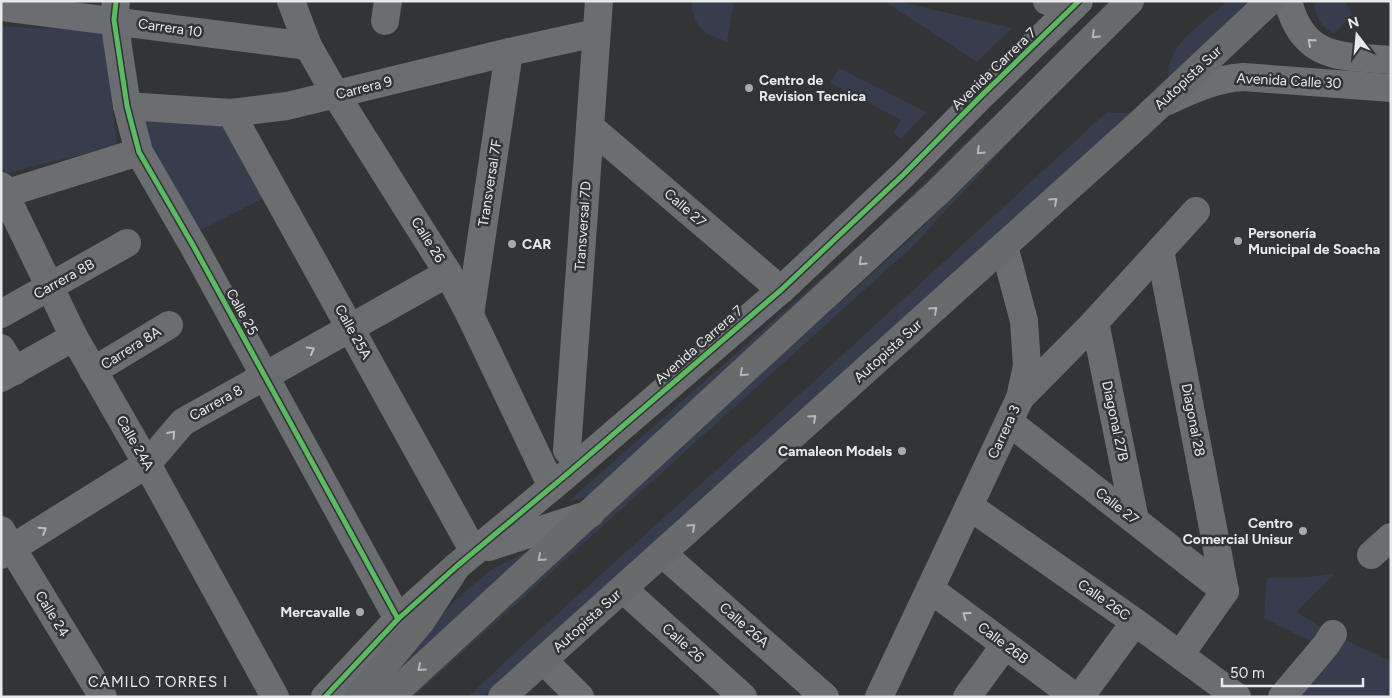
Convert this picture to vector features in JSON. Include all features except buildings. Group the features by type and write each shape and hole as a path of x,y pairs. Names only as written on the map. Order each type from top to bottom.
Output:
{"highway":[{"path":"390,697 939,191 1130,1"},
{"name":"Autopista Sur","path":"502,697 1004,246 1270,1"},
{"path":"358,697 422,620 465,559"}],"main road":[{"name":"Avenida Calle 30","path":"1288,1 1292,19 1298,30 1317,48 1330,53 1391,60"},
{"name":"Avenida Carrera 7","path":"325,697 398,618 781,290 904,174 980,97 1066,3"},
{"path":"1356,86 1364,72 1360,57"},
{"name":"Avenida Calle 30","path":"1161,103 1212,81 1228,78 1262,78 1391,88"},
{"path":"465,559 590,514"}],"street":[{"name":"Calle 26","path":"291,1 308,46 336,95 448,273 552,487"},
{"name":"Transversal 7D","path":"567,450 599,1"},
{"name":"Carrera 10","path":"1,7 115,11 308,46"},
{"name":"Calle 25","path":"115,11 128,106 139,152 398,618"},
{"name":"Carrera 9","path":"128,106 231,112 287,106 596,32"},
{"name":"Transversal 7F","path":"470,315 509,52"},
{"name":"Calle 25A","path":"231,112 350,328 465,559"},
{"name":"Calle 27","path":"590,127 781,290"},
{"path":"3,192 139,152"},
{"name":"Calle 24A","path":"3,192 74,337 275,697"},
{"name":"Carrera 3","path":"879,697 1020,398 1095,322 1196,211"},
{"name":"Carrera 8B","path":"1,314 127,243"},
{"path":"1004,246 1024,321 1027,366 1020,398"},
{"name":"Diagonal 28","path":"1160,250 1225,590"},
{"name":"Carrera 8","path":"5,545 146,464 183,422 448,273"},
{"name":"Diagonal 27B","path":"1095,322 1135,520"},
{"name":"Carrera 8A","path":"93,371 169,325"},
{"path":"1,348 8,375 74,337"},
{"name":"Calle 27","path":"1009,422 1225,590"},
{"name":"Calle 26C","path":"969,506 1135,622 1237,697"},
{"path":"1371,555 1391,537"},
{"name":"Calle 24","path":"5,545 103,697"},
{"name":"Calle 26A","path":"663,554 825,697"},
{"name":"Calle 26","path":"623,589 743,697"},
{"name":"Calle 26B","path":"930,589 1075,697"},
{"path":"1180,655 1225,590"},
{"path":"1080,697 1135,622"},
{"path":"1282,697 1333,634"},
{"path":"967,697 1005,644"},
{"path":"543,660 580,697"}],"shaded area":[{"path":"692,1 734,1 727,42 701,28 692,9"},
{"path":"884,1 897,1 1012,28 977,62"},
{"path":"1227,1 1253,1 1168,82 1170,65 1176,49 1189,34"},
{"path":"1316,1 1345,1 1352,15 1334,34 1325,28 1320,21 1314,3"},
{"path":"1,26 104,31 117,146 6,173 1,164"},
{"path":"839,68 926,112 901,139 893,133 901,120 830,83"},
{"path":"1000,109 935,177 588,497 569,501 877,229"},
{"path":"1107,112 1134,113 482,697 468,697 511,656"},
{"path":"138,116 224,121 266,197 195,233 145,149"},
{"path":"1033,117 912,247 413,697 400,697 907,242"},
{"path":"532,549 379,689 453,602 491,570"},
{"path":"1335,574 1296,612 1333,634 1320,648 1264,618 1267,578 1299,578"},
{"path":"1338,637 1391,661 1391,697 1300,697"}],"cycle path":[{"path":"116,1 114,20 127,106 139,152 194,247 398,619"},
{"path":"325,697 398,619 457,566 781,290 904,174 1079,1"}],"place":[{"name":"Centro de Revision Tecnica","path":"749,88"},
{"name":"Personería Municipal de Soacha","path":"1238,241"},
{"name":"CAR","path":"512,244"},
{"name":"Camaleon Models","path":"902,451"},
{"name":"Centro Comercial Unisur","path":"1303,531"},
{"name":"Mercavalle","path":"360,612"}],"district":[{"name":"CAMILO TORRES I","path":"158,682"}]}
